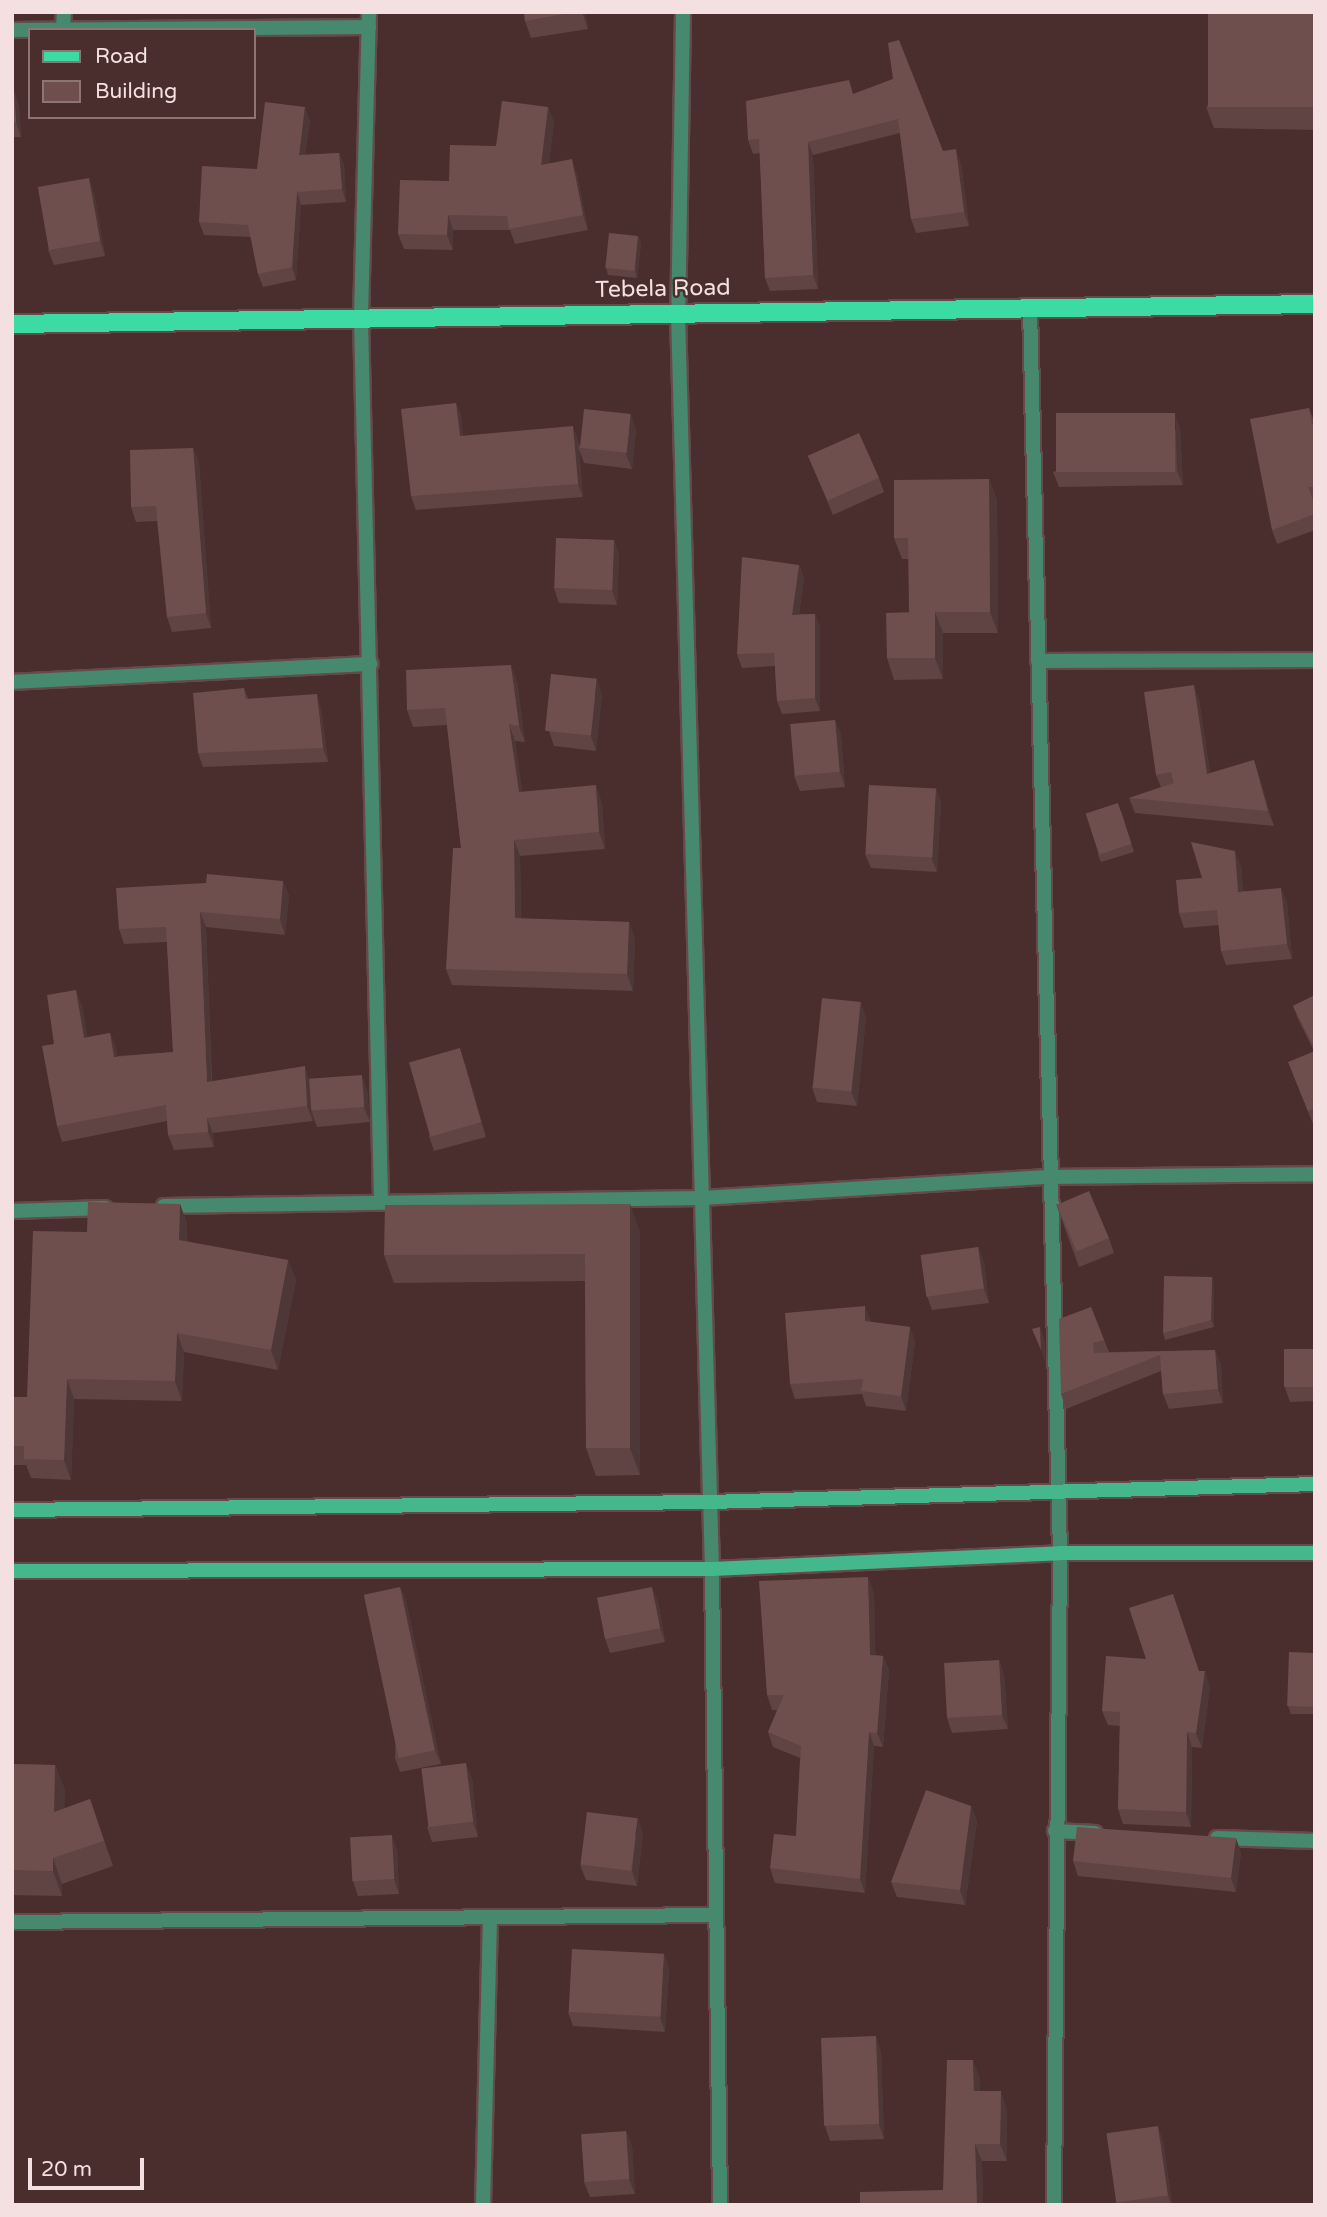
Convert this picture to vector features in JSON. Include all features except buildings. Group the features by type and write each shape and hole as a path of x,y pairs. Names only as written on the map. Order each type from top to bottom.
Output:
{"main road":[{"name":"Tebela Road","path":"12,324 1315,304"},
{"path":"12,1510 710,1502 1315,1484"},
{"path":"12,1572 712,1569 1060,1553 1315,1553"}],"street":[{"path":"684,12 678,314 712,1569 720,2205"},
{"path":"94,28 369,19 361,318 371,664 381,1199"},
{"path":"1030,308 1047,1177 1060,1553 1055,1831 1054,2205"},
{"path":"1038,661 1315,660"},
{"path":"12,682 371,664"},
{"path":"149,1207 381,1199 702,1198 1047,1177 1315,1174"},
{"path":"12,1211 121,1208"},
{"path":"1055,1831 1110,1833"},
{"path":"1205,1837 1315,1841"},
{"path":"12,1922 716,1916"},
{"path":"483,2205 489,1918"}]}
